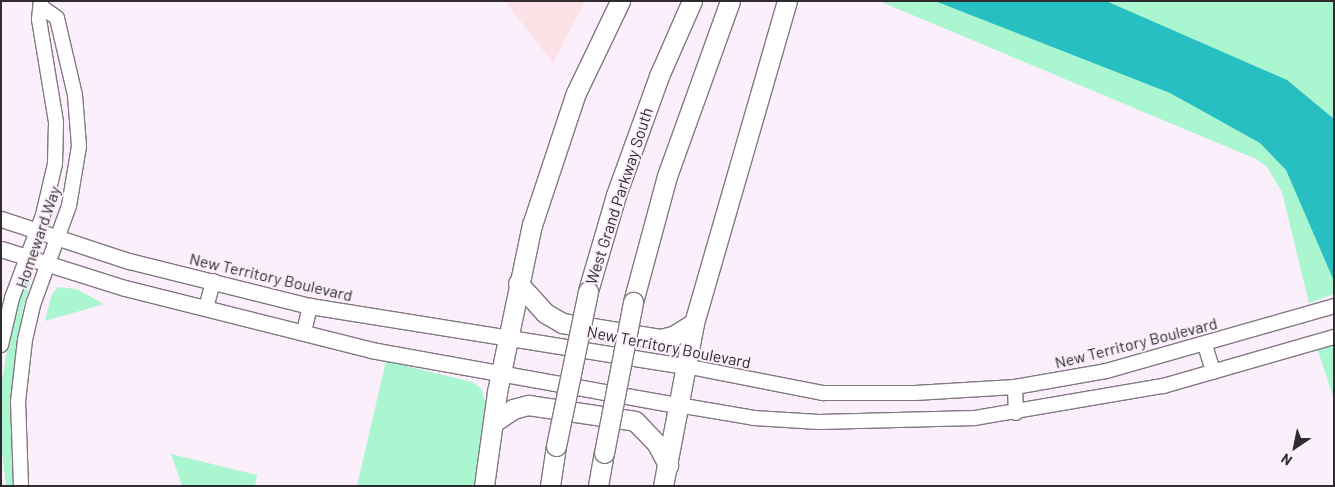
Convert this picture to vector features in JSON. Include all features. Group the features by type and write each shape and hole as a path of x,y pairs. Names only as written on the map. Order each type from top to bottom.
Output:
{"highway":[{"path":"484,486 518,283 561,135 620,1"},
{"name":"West Grand Parkway South","path":"550,486 556,446 588,291 619,185 659,76 692,1"},
{"path":"598,486 633,302 667,176 730,1"},
{"path":"663,486 694,323 787,1"},
{"path":"518,283 545,313 562,323 660,339 674,336 694,323"},
{"path":"494,422 513,409 528,405 635,421 657,444 668,464"}],"main road":[{"name":"New Territory Boulevard","path":"1,220 58,239 310,306 509,335 685,366"},
{"path":"1,249 206,308 304,332 501,376 678,406"}],"street":[{"name":"Homeward Way","path":"1,345 12,298 38,231 56,146 50,86 38,19 41,4 57,18 72,82 79,122 78,168 58,239 34,302 20,372 21,486"},
{"path":"50,86 72,82"},
{"path":"206,308 213,281"},
{"path":"304,332 310,306"},
{"name":"New Territory Boulevard","path":"685,366 823,393 915,393 1015,387 1106,371 1205,345 1334,306"},
{"path":"678,406 754,418 819,422 966,418 1016,413 1107,398 1213,372 1334,337"},
{"path":"1205,345 1213,372"},
{"path":"1015,387 1016,413"}],"shaded area":[{"path":"505,1 585,1 553,63"}],"green space":[{"path":"879,1 1334,1 1334,294 1309,303 1282,192 1267,167 1256,159"},
{"path":"27,276 32,277 22,312 14,384 15,486 6,486 1,443 2,380 12,324"},
{"path":"58,287 76,289 104,304 45,321 52,294"},
{"path":"1334,344 1334,399 1317,348"},
{"path":"386,361 472,382 481,388 487,407 477,486 357,486"},
{"path":"171,454 257,475 255,486 182,486"}],"water":[{"path":"935,1 1106,1 1287,80 1334,119 1334,281 1286,170 1260,143 1170,93"}]}
